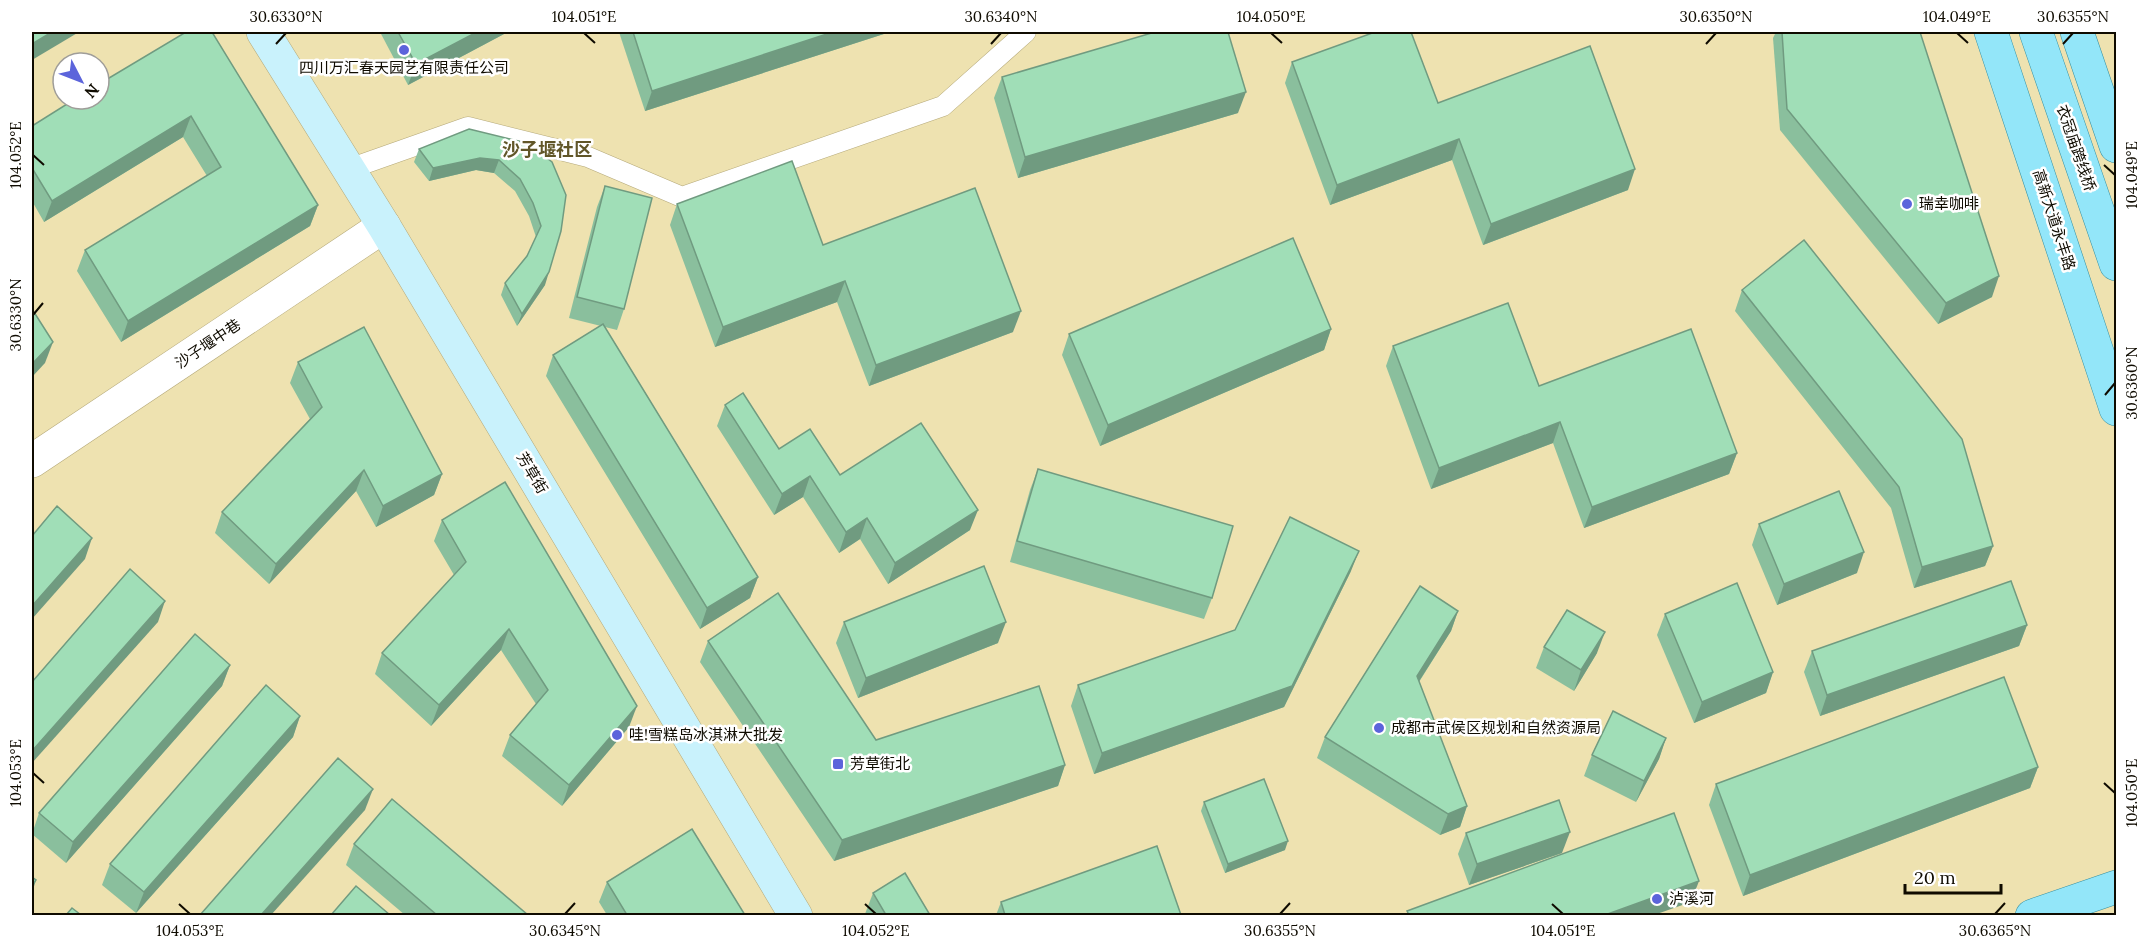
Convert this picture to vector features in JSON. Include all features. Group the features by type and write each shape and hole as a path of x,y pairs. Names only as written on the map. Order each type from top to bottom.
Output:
{"main road":[{"name":"高新大道永丰路","path":"1991,32 2116,409"},
{"name":"衣冠庙跨线桥","path":"2036,32 2116,264"},
{"path":"2077,32 2116,146"},
{"path":"2032,915 2116,887"}],"street":[{"name":"芳草街","path":"263,32 384,226 796,915"},
{"name":"沙子堰中巷","path":"32,461 384,226"}],"lane":[{"path":"349,170 468,127 588,157 682,197 943,106 1026,32"}],"building":[{"path":"32,32 52,32 32,44"},
{"path":"186,32 212,32 318,205 128,321 85,250 221,167 191,116 52,201 32,168 32,126 56,111 111,111 111,77"},
{"path":"398,32 477,32 416,64"},
{"path":"633,32 833,32 652,91"},
{"path":"1155,32 1228,32 1246,92 1025,157 1002,77"},
{"path":"1375,32 1411,32 1438,103 1590,46 1635,169 1491,224 1459,139 1337,185 1292,62"},
{"path":"1782,32 1920,32 1999,276 1946,303 1787,109"},
{"path":"469,129 527,143 552,162 566,195 561,231 549,272 522,314 505,283 527,256 541,226 533,203 520,179 499,160 480,158 433,168 419,149"},
{"path":"792,161 823,245 975,188 1021,311 876,365 845,281 723,327 677,204"},
{"path":"605,186 652,198 624,309 577,297"},
{"path":"1293,238 1331,329 1108,425 1069,334"},
{"path":"1804,240 1962,439 1993,546 1922,567 1899,487 1742,290"},
{"path":"1508,303 1539,386 1691,329 1737,453 1592,507 1560,422 1439,468 1393,346"},
{"path":"32,309 53,342 32,364"},
{"path":"603,324 758,577 707,608 553,355"},
{"path":"364,327 442,474 383,506 364,470 276,564 222,512 322,407 298,362"},
{"path":"743,393 779,449 810,429 840,475 921,423 978,510 895,563 867,518 846,532 810,476 782,494 725,405"},
{"path":"1038,469 1233,526 1212,598 1017,541"},
{"path":"505,482 637,706 569,785 510,735 548,690 509,629 439,705 382,653 466,562 442,520"},
{"path":"1839,491 1864,552 1784,584 1759,524"},
{"path":"57,506 92,538 32,606 32,536"},
{"path":"1290,517 1359,551 1292,686 1102,753 1078,685 1235,630"},
{"path":"984,566 1006,622 866,678 844,622"},
{"path":"130,569 165,601 32,751 32,682"},
{"path":"2011,581 2027,625 1827,695 1812,651"},
{"path":"1737,583 1773,672 1702,702 1665,614"},
{"name":"成都市武侯区规划和自然资源局","path":"1420,586 1458,611 1417,676 1467,806 1448,814 1325,737"},
{"path":"778,593 876,740 1039,686 1065,765 842,840 708,641"},
{"path":"1567,610 1605,632 1581,670 1544,647"},
{"path":"195,634 230,665 73,842 39,813"},
{"path":"2004,677 2038,767 1750,875 1716,784"},
{"path":"266,685 300,716 144,892 110,864"},
{"path":"1613,711 1666,738 1644,781 1592,755"},
{"path":"338,758 373,789 261,915 200,915"},
{"path":"1264,779 1288,841 1228,864 1204,802"},
{"path":"392,799 528,915 437,915 354,844"},
{"path":"1559,800 1570,832 1477,864 1466,833"},
{"path":"1674,813 1699,881 1605,915 1409,915 1407,911"},
{"path":"692,829 745,915 627,915 607,882"},
{"path":"1157,846 1181,915 1005,915 1001,902"},
{"path":"905,873 930,915 886,915 873,893"},
{"path":"356,886 390,915 331,915"},
{"path":"72,908 81,915 66,915"}],"place":[{"name":"四川万汇春天园艺有限责任公司","path":"404,50"},
{"name":"瑞幸咖啡","path":"1907,204"},
{"name":"成都市武侯区规划和自然资源局","path":"1379,728"},
{"name":"哇!雪糕岛冰淇淋大批发","path":"617,735"},
{"name":"芳草街北","path":"838,764"},
{"name":"泸溪河","path":"1657,899"}],"district":[{"name":"沙子堰社区","path":"547,150"}]}
